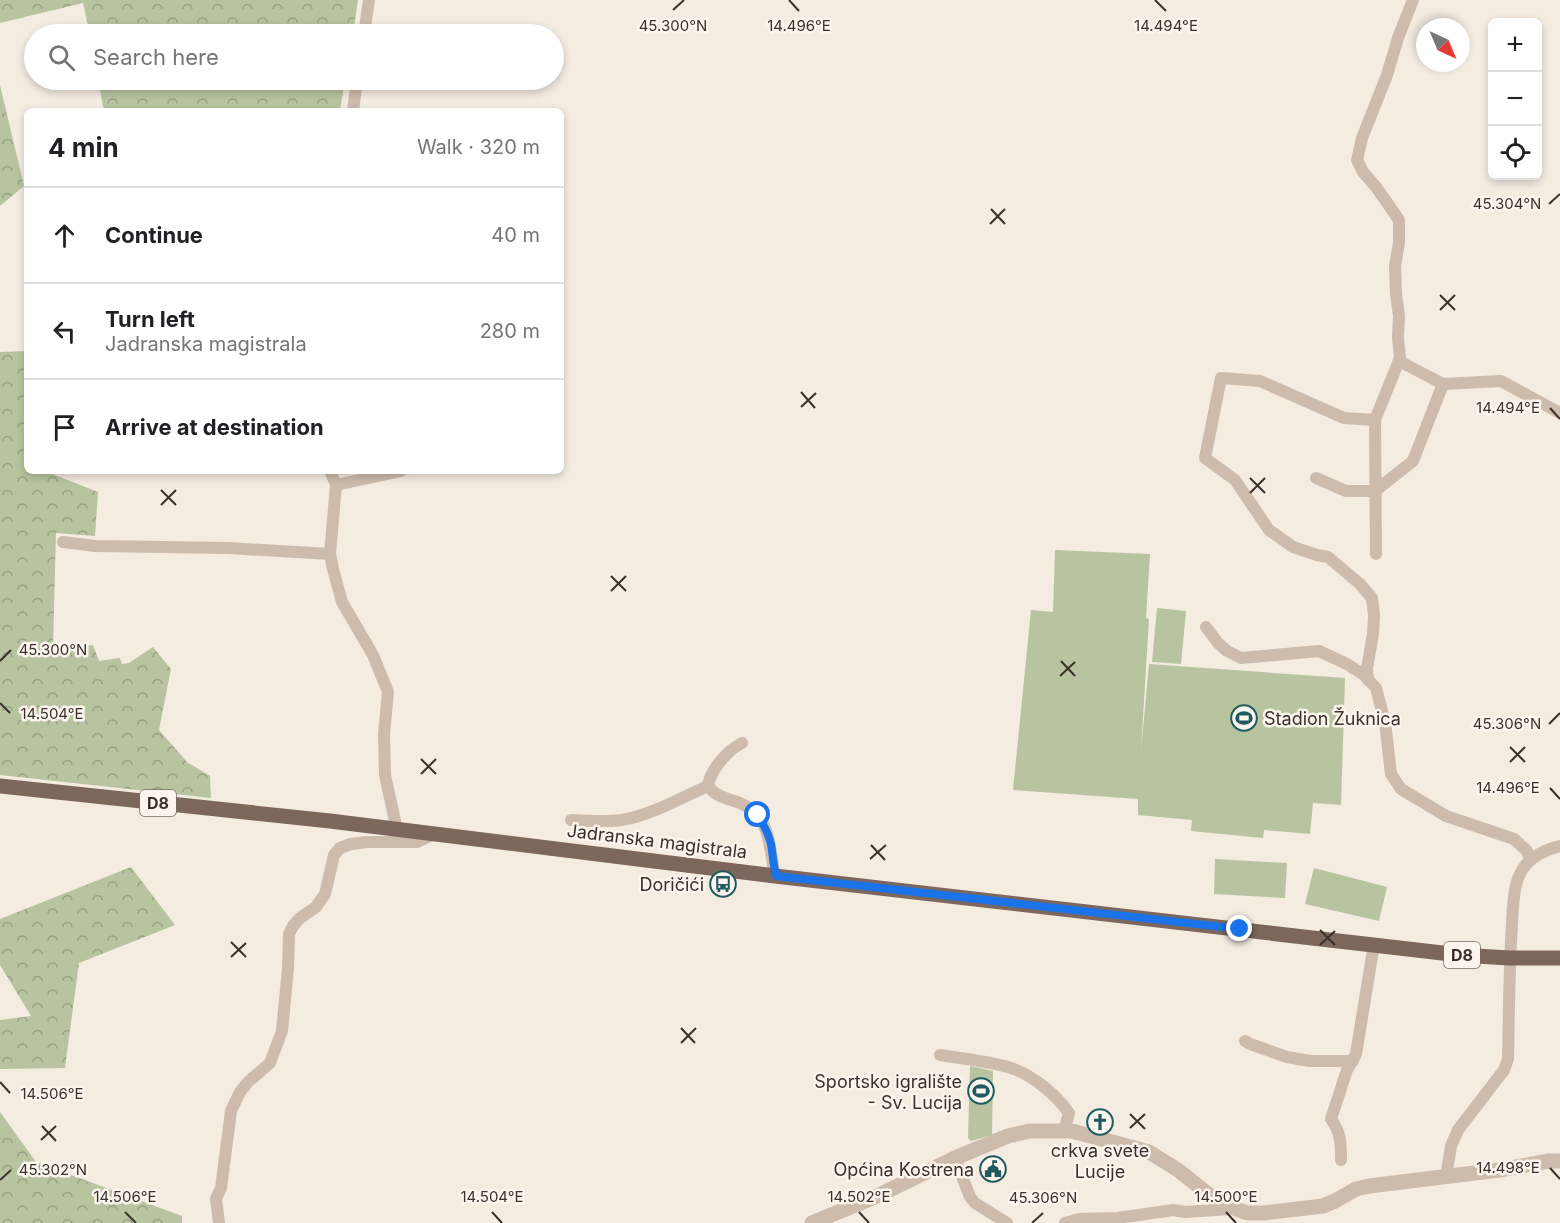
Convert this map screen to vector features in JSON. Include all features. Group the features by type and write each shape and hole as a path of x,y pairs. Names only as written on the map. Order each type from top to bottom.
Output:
{"main road":[{"name":"Jadranska magistrala","path":"0,786 330,820 776,876 1460,955 1560,958"}],"street":[{"path":"365,24 369,0"},
{"path":"1376,554 1375,420 1400,358 1395,266 1399,243 1399,220 1363,172 1357,159 1362,138 1388,75 1398,38 1413,0"},
{"path":"352,108 355,90"},
{"path":"1399,362 1443,384 1501,381 1560,413"},
{"path":"1368,680 1366,668 1373,634 1374,615 1372,598 1360,584 1328,556 1293,547 1269,530 1235,480 1206,458 1221,378 1260,381 1344,418 1375,420"},
{"path":"1316,478 1346,491 1375,491 1413,461 1443,384"},
{"path":"331,474 336,485 330,554 333,569 342,602 373,655 388,692 384,734 385,775 397,830"},
{"path":"336,485 387,474"},
{"path":"63,542 95,546 228,548 330,554"},
{"path":"1206,627 1227,651 1241,658 1319,651 1364,675 1376,688 1385,722 1391,774 1401,789 1446,816 1514,839 1527,851 1530,860"},
{"path":"742,743 726,753 709,780 708,786 717,795 744,805 758,815 768,835 776,876"},
{"path":"571,819 602,822 622,820 641,815 708,786"},
{"path":"219,1223 216,1199 221,1188 231,1111 240,1092 248,1082 270,1063 282,1031 289,934 293,926 315,907 325,894 330,867 334,855 340,848 367,842 417,842 434,834"},
{"path":"1446,1177 1450,1146 1458,1130 1504,1070 1508,1059 1509,958 1515,891 1521,871 1530,860 1551,848 1560,846"},
{"path":"1341,1160 1341,1141 1331,1119 1347,1070 1356,1054 1374,944"},
{"path":"1245,1041 1294,1058 1310,1061 1353,1061"},
{"path":"940,1055 991,1064 1025,1074 1061,1102 1069,1113 1064,1131"},
{"path":"812,1223 877,1196 955,1158 1008,1136 1030,1131 1072,1131 1149,1152 1178,1170 1218,1202 1247,1213 1323,1206 1362,1187 1560,1161"},
{"path":"955,1158 970,1197 975,1203 1007,1223"},
{"path":"1065,1223 1079,1219 1118,1218 1173,1210 1185,1212 1232,1209"}],"green space":[{"path":"0,0 358,0 354,24 88,24 83,3 0,23"},
{"path":"0,85 24,186 0,206"},
{"path":"100,90 343,90 340,108 103,108"},
{"path":"24,351 24,474 53,474 98,492 95,536 56,533 53,648 93,645 99,661 120,658 122,664 129,663 153,647 171,669 159,730 187,762 210,776 211,798 0,775 0,352"},
{"path":"1055,550 1150,554 1146,618 1149,619 1141,751 1149,664 1345,678 1341,805 1313,803 1310,834 1264,830 1263,838 1191,831 1192,820 1138,815 1138,799 1013,790 1031,610 1053,612"},
{"path":"1157,608 1186,611 1181,664 1152,662"},
{"path":"1215,859 1287,863 1285,898 1214,894"},
{"path":"131,867 175,925 79,963 65,1068 0,1069 0,1020 31,1016 0,965 0,919"},
{"path":"1314,868 1387,887 1379,921 1305,904"},
{"name":"Sportsko igralište - Sv. Lucija","path":"970,1066 993,1071 992,1135 971,1141 968,1138"},
{"path":"0,1112 36,1162 182,1216 182,1223 0,1223"}],"place":[{"name":"Stadion Žuknica","path":"1244,718"},
{"name":"Doričići","path":"723,884"},
{"name":"Sportsko igralište - Sv. Lucija","path":"981,1091"},
{"name":"crkva svete Lucije","path":"1100,1122"},
{"name":"Općina Kostrena","path":"993,1169"}],"route":[{"path":"758,815 768,835 776,876 1240,929"}]}
